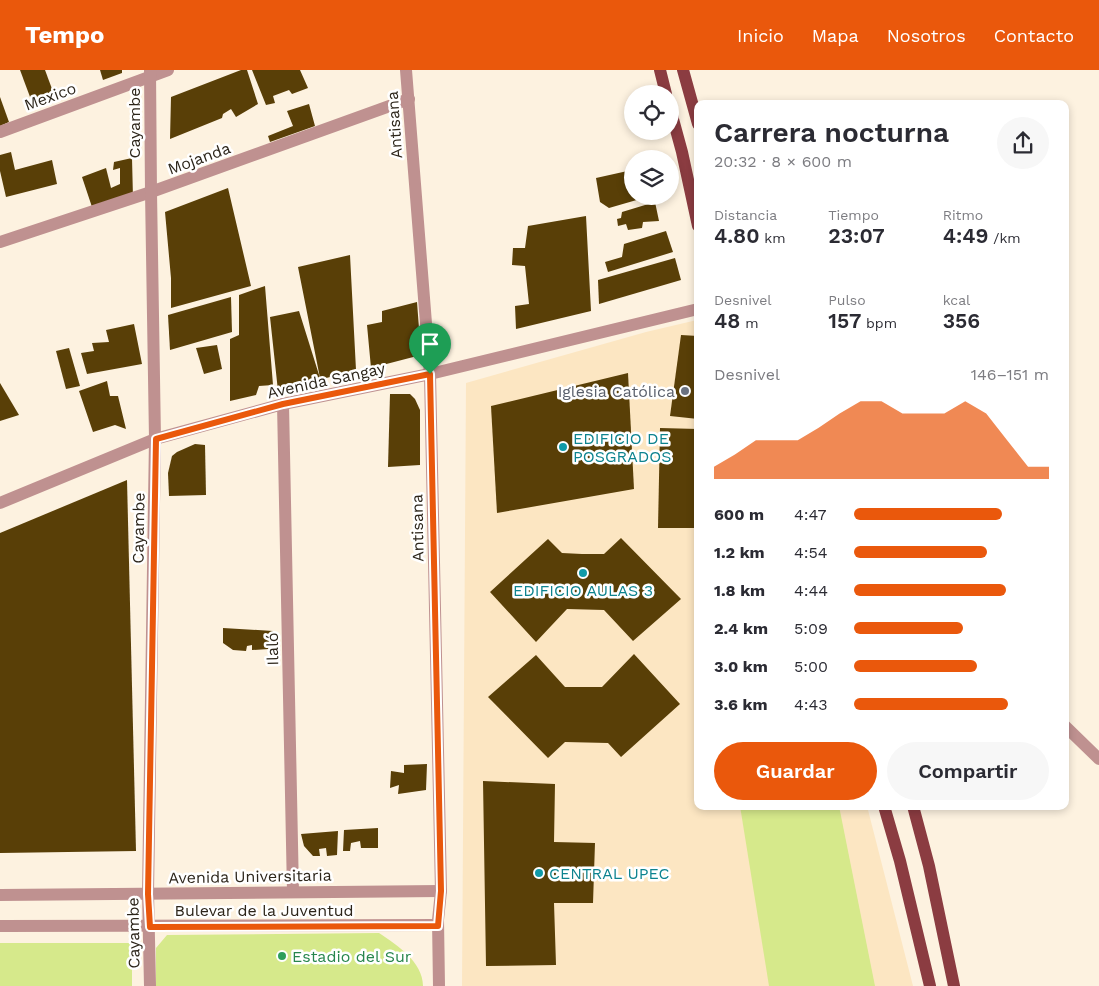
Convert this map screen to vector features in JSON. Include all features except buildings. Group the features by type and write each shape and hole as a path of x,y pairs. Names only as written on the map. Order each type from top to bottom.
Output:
{"main road":[{"path":"660,70 664,85"},
{"path":"682,70 694,110"},
{"path":"679,140 694,208"},
{"path":"885,810 900,861 930,986"},
{"path":"914,810 930,866 954,986"}],"street":[{"name":"Mexico","path":"0,132 150,74 168,70"},
{"name":"Antisana","path":"406,70 430,374 441,891 438,926 439,986"},
{"name":"Cayambe","path":"150,74 156,439 148,894 150,986"},
{"name":"Mojanda","path":"0,242 151,192 409,99"},
{"name":"Avenida Sangay","path":"0,503 156,439 283,404 430,374 694,310"},
{"name":"Ilaló","path":"283,404 293,892"},
{"path":"1069,730 1099,759"},
{"name":"Avenida Universitaria","path":"0,895 441,891"},
{"name":"Bulevar de la Juventud","path":"0,926 438,926"}],"shaded area":[{"path":"694,321 694,810 868,810 913,986 462,986 466,383 646,332"}],"green space":[{"path":"741,810 840,810 875,986 769,986"},
{"name":"Estadio del Sur","path":"379,933 401,949 414,962 422,977 423,986 156,986 156,948 167,935"},
{"path":"0,943 132,943 132,986 0,986"}],"place":[{"name":"Iglesia Católica","path":"685,391"},
{"name":"EDIFICIO DE POSGRADOS","path":"563,447"},
{"name":"EDIFICIO AULAS 3","path":"583,573"},
{"name":"CENTRAL UPEC","path":"539,873"},
{"name":"Estadio del Sur","path":"282,956"}],"route":[{"path":"430,374 441,891 438,926 150,927 148,894 156,439 283,404 430,374"}]}
